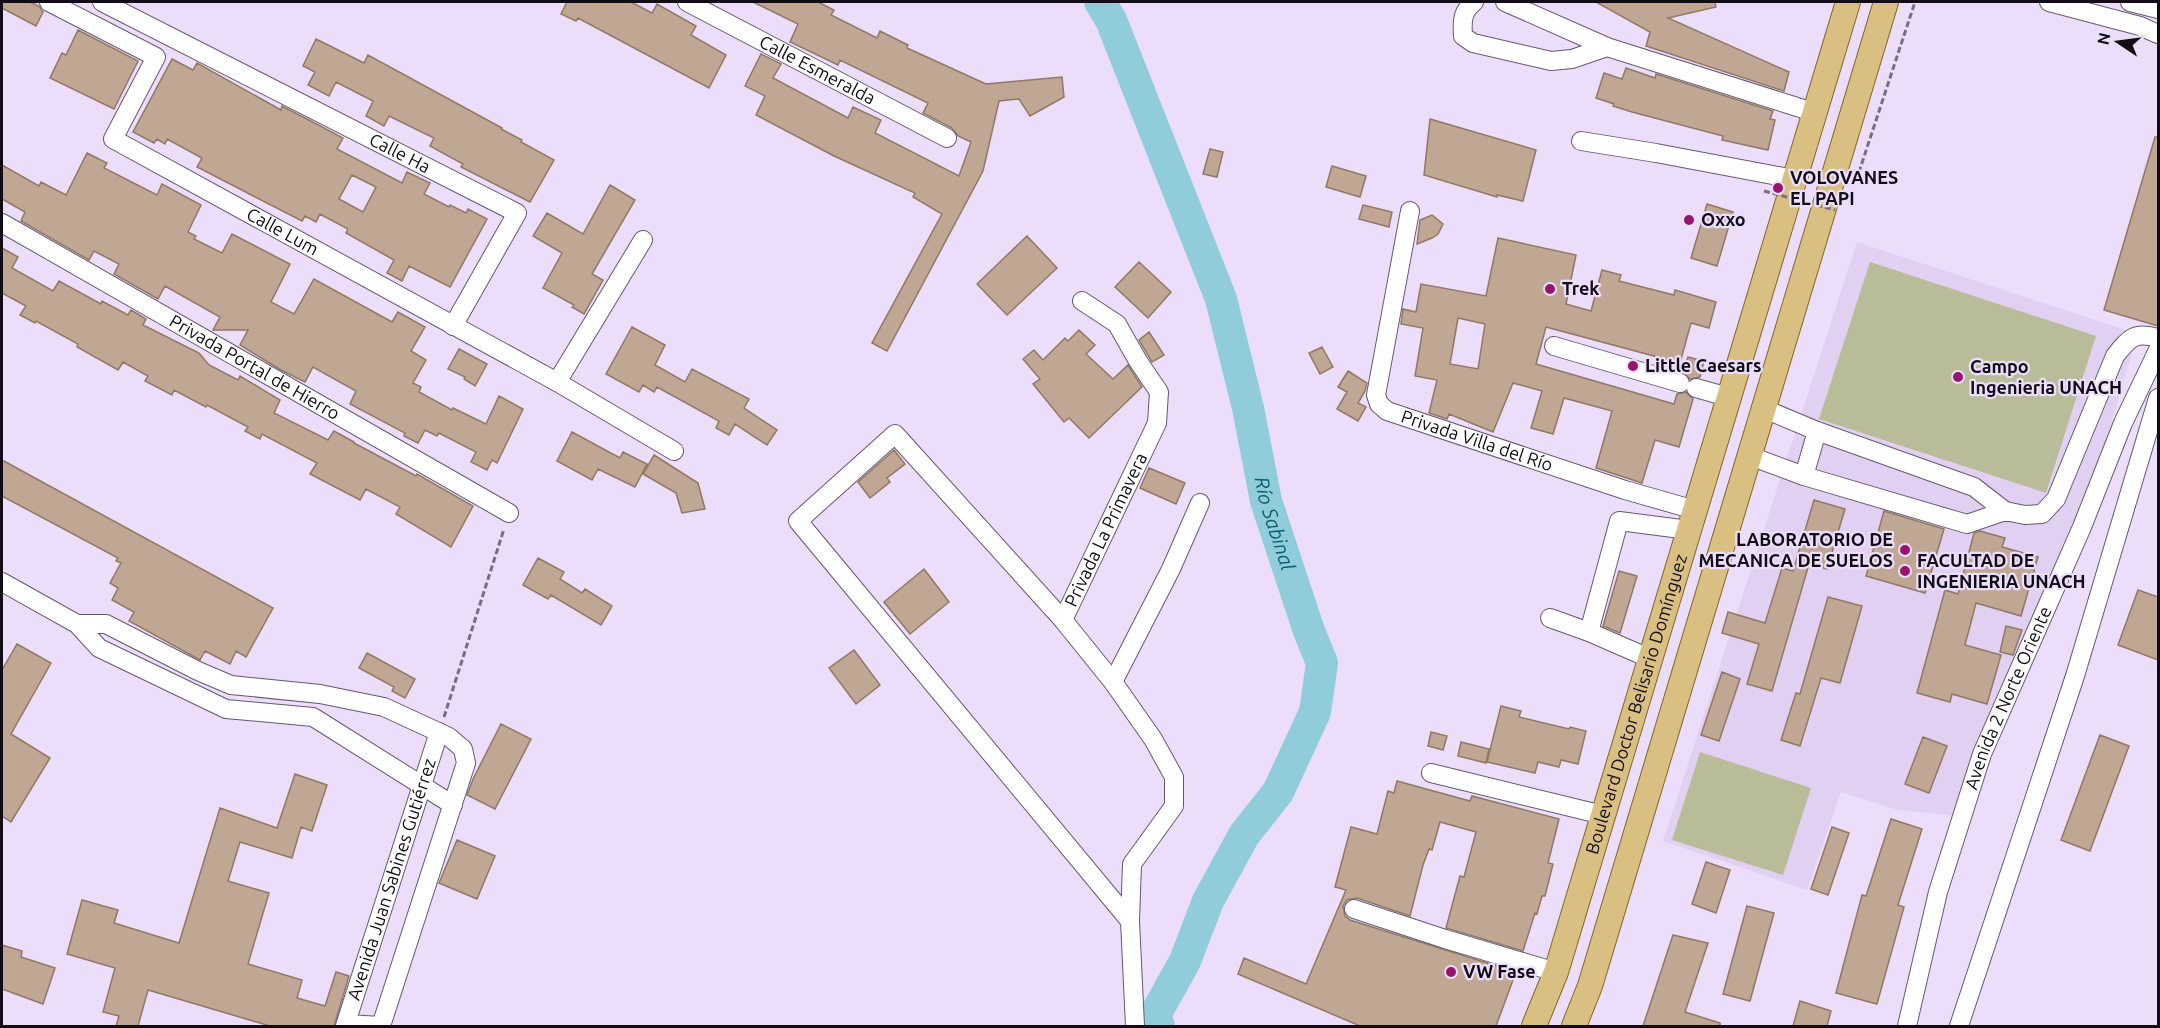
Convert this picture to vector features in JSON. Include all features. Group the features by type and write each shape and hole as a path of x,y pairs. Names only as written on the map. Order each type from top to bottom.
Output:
{"main road":[{"name":"Boulevard Doctor Belisario Domínguez","path":"1534,1026 1556,972 1604,816 1813,112 1848,2"},
{"name":"Boulevard Doctor Belisario Domínguez","path":"1574,1026 1590,986 1886,2"},
{"path":"1821,87 1856,97"}],"street":[{"path":"50,2 120,38 132,16 102,2"},
{"name":"Calle Esmeralda","path":"687,2 947,138"},
{"path":"1474,2 1466,8 1462,21 1462,36 1473,43 1551,60 1572,59 1607,46"},
{"path":"1505,2 1607,46 1813,112"},
{"path":"2055,2 2140,26 2158,34"},
{"path":"2130,2 2158,9"},
{"name":"Calle Ha","path":"132,16 518,213 453,326"},
{"name":"Calle Lum","path":"120,38 156,57 113,139 557,382 674,451"},
{"path":"1581,141 1794,179"},
{"name":"Privada Villa del Río","path":"1410,211 1376,395 1379,404 1387,411 1614,486 1692,520"},
{"name":"Privada Portal de Hierro","path":"2,223 509,513"},
{"path":"557,382 643,240"},
{"name":"Privada La Primavera","path":"1082,301 1099,310 1117,324 1138,361 1160,392 1158,423 1063,620 1113,682 1153,739 1174,777 1174,806 1132,864 1130,921 1135,1026"},
{"path":"1762,408 1974,487 2004,511 2025,515 2042,514 2056,499 2115,356 2127,340 2134,336 2146,334 2158,338"},
{"path":"1554,346 1728,397"},
{"name":"Avenida 2 Norte Oriente","path":"1906,1026 1938,892 1982,754 2082,527 2123,423 2158,350"},
{"path":"1959,1026 2075,676 2158,398"},
{"path":"1804,476 1816,430"},
{"path":"1063,620 895,434 798,521 1130,921"},
{"path":"1750,456 1804,476 1967,524 2004,511"},
{"path":"1113,682 1171,569 1200,503"},
{"path":"1589,632 1619,521 1692,520"},
{"path":"2,582 77,624 99,648 226,709 313,717 453,805"},
{"path":"1550,618 1651,659"},
{"path":"77,624 106,624 198,671 231,685 305,693 384,707 439,732"},
{"path":"300,716 305,693"},
{"name":"Avenida Juan Sabines Gutiérrez","path":"346,1025 439,732 463,749 466,763 381,1026"},
{"path":"1431,773 1604,816"},
{"path":"1354,909 1556,972"},
{"path":"346,1025 381,1026"}],"path":[{"path":"1857,178 1915,2"},
{"path":"1764,191 1835,210"},
{"path":"439,732 509,513"}],"shaded area":[{"name":"FACULTAD DE INGENIERIA UNACH","path":"1857,242 2138,334 2080,526 1954,816 1894,809 1841,792 1807,890 1663,841"}],"green space":[{"name":"Campo Ingenieria UNACH","path":"1870,262 2096,336 2046,493 1819,419"},
{"path":"1700,752 1811,788 1783,875 1672,840"}],"building":[{"path":"2,2 30,2 39,6 43,12 36,26 2,8"},
{"path":"567,2 631,2 652,13 657,4 696,26 691,35 726,55 709,88 578,18 576,21 561,14"},
{"path":"753,2 818,2 834,10 831,15 877,38 880,31 908,45 907,48 986,84 1062,77 1064,97 1030,116 1019,99 999,101 983,171 887,351 872,343 942,214 913,197 915,193 834,156 756,115 765,96 745,86 761,54 781,64 773,78 848,118 853,107 881,120 875,133 959,176 971,142 958,136 952,128 923,113 928,103 840,60 838,65 790,42 798,24"},
{"path":"1596,2 1715,2 1716,7 1668,18 1789,72 1784,91 1646,46 1650,32"},
{"path":"78,30 138,61 114,109 50,78 62,53 66,55"},
{"path":"316,39 364,63 368,55 502,128 522,140 521,142 554,160 530,202 461,167 463,164 430,146 434,138 389,116 384,126 366,116 373,101 336,82 329,96 308,85 315,72 303,66"},
{"path":"172,59 193,70 197,63 281,110 282,106 343,138 337,149 402,183 407,172 430,183 424,194 449,207 450,205 466,213 468,209 487,219 450,287 409,266 402,281 387,273 394,260 346,233 348,229 320,214 316,222 305,216 302,221 197,167 202,158 167,139 165,144 157,139 154,143 133,132","holes":["352,175 376,187 363,212 339,199"]},
{"path":"1626,68 1655,78 1656,74 1773,111 1770,119 1775,120 1768,150 1722,140 1723,136 1632,112 1596,98 1604,73 1622,79"},
{"path":"1430,119 1536,150 1523,201 1497,195 1497,197 1424,175"},
{"path":"2155,137 2158,137 2158,326 2104,310"},
{"path":"1210,149 1223,152 1217,177 1203,174"},
{"path":"87,153 107,163 104,168 157,195 162,184 201,205 188,232 196,236 194,239 222,253 232,234 290,264 271,302 294,314 314,279 392,322 398,312 425,327 411,351 426,360 413,383 421,387 419,392 452,410 453,408 486,424 499,396 523,409 497,463 492,460 487,470 471,462 476,452 439,433 437,436 425,430 418,443 404,436 405,433 350,404 356,391 313,367 305,382 281,370 240,345 248,330 213,330 220,317 165,286 158,299 114,274 119,264 94,251 89,260 21,221 25,212 2,199 2,165 39,186 41,182 66,195"},
{"path":"1332,166 1366,176 1360,197 1326,187"},
{"path":"610,185 635,200 592,274 603,280 584,314 572,307 574,305 543,288 562,253 533,236 547,213 583,234"},
{"path":"1707,204 1733,212 1717,266 1691,258"},
{"path":"1363,205 1392,212 1389,227 1359,219"},
{"path":"1432,215 1443,224 1438,234 1417,244 1420,220"},
{"path":"1027,236 1057,268 1007,315 977,284"},
{"path":"1498,238 1576,255 1566,304 1591,311 1602,270 1621,275 1619,281 1674,295 1675,290 1716,302 1709,328 1691,323 1680,363 1546,327 1536,364 1674,404 1677,394 1686,392 1693,399 1679,447 1655,440 1642,483 1596,468 1612,411 1564,398 1553,434 1531,428 1542,391 1513,383 1493,432 1449,414 1447,419 1429,413 1437,380 1415,376 1423,328 1401,324 1403,309 1416,312 1421,284 1486,296","holes":["1458,318 1485,324 1478,369 1450,364"]},
{"path":"2,248 18,257 12,268 53,291 59,281 101,304 102,301 128,315 131,310 146,319 143,325 199,353 209,365 238,380 240,376 280,400 274,413 328,440 334,431 473,506 451,547 396,514 400,507 366,489 360,500 310,474 317,463 262,434 260,439 245,431 248,427 207,405 206,407 174,390 172,395 145,381 148,376 123,362 118,370 77,347 78,344 20,315 26,306 2,293"},
{"path":"1139,262 1171,292 1148,318 1115,287"},
{"path":"632,327 665,345 655,365 685,382 692,369 749,399 744,408 777,430 767,445 735,424 729,435 716,428 719,421 657,387 654,392 643,385 639,392 606,374"},
{"path":"1079,330 1095,345 1086,354 1113,379 1128,365 1142,387 1089,438 1069,418 1064,422 1033,384 1040,379 1023,359 1034,350 1043,360 1065,338 1068,341"},
{"path":"1149,332 1164,355 1152,362 1139,340"},
{"path":"1322,347 1333,367 1320,374 1309,353"},
{"path":"459,349 487,364 475,386 464,379 465,377 448,369"},
{"path":"1688,357 1704,361 1700,377 1690,379 1683,372"},
{"path":"1348,371 1367,383 1358,403 1366,407 1358,421 1337,409 1347,392 1338,387"},
{"path":"572,432 620,458 623,452 647,464 635,487 598,469 592,480 557,461"},
{"path":"894,450 905,464 887,478 890,482 870,498 858,482"},
{"path":"654,455 698,483 705,509 682,513 676,493 643,474"},
{"path":"2,460 273,608 246,657 236,651 230,664 205,651 200,660 129,621 134,612 112,600 118,588 110,583 121,563 116,561 118,558 2,496"},
{"path":"1149,468 1185,483 1176,504 1140,488"},
{"path":"1814,500 1845,509 1827,569 1809,564 1772,691 1747,684 1759,644 1722,633 1728,612 1765,623 1782,568 1793,571"},
{"name":"LABORATORIO DE MECANICA DE SUELOS","path":"1884,511 1944,529 1925,593 1866,576"},
{"path":"1980,531 2005,538 2002,547 2038,557 2021,616 1976,603 1965,645 2001,655 1987,704 1952,694 1950,702 1917,693 1945,590 1958,594 1974,533"},
{"path":"538,558 564,572 560,579 582,593 585,589 612,606 601,625 551,595 548,599 523,585"},
{"path":"924,569 949,602 910,634 884,602"},
{"path":"1619,571 1637,576 1620,633 1603,626"},
{"path":"2138,590 2158,597 2158,660 2118,645"},
{"path":"1828,597 1862,606 1840,683 1821,678 1800,746 1781,740 1796,693 1800,694"},
{"path":"2006,626 2022,630 2013,655 2000,652"},
{"path":"17,644 51,663 11,734 50,758 11,822 2,816 2,670"},
{"path":"854,650 880,685 856,704 829,668"},
{"path":"367,653 415,679 405,698 392,691 394,687 359,668"},
{"path":"1722,672 1740,679 1719,741 1701,735"},
{"path":"1501,706 1521,711 1519,717 1586,731 1578,764 1561,760 1559,767 1538,762 1535,773 1487,762"},
{"path":"501,724 531,739 495,809 467,795"},
{"path":"1431,732 1447,736 1443,750 1428,746"},
{"path":"2100,735 2129,746 2090,851 2061,840"},
{"path":"1923,737 1947,746 1929,793 1905,784"},
{"path":"1461,742 1489,749 1486,763 1458,756"},
{"path":"295,774 327,785 312,831 301,827 292,858 240,842 228,881 269,893 248,964 302,980 297,998 325,1006 336,972 349,976 334,1026 270,1026 148,990 138,1026 116,1026 119,1016 103,1012 115,968 67,954 82,900 118,910 114,923 179,943 220,808 277,828"},
{"path":"1397,781 1470,801 1472,796 1559,819 1548,863 1553,864 1545,896 1542,896 1537,914 1535,913 1523,951 1446,928 1460,876 1464,877 1476,832 1440,822 1432,850 1429,849 1423,865 1410,916 1357,898 1347,900 1343,906 1345,916 1350,920 1516,972 1496,1026 1360,1026 1238,974 1244,958 1306,984 1346,890 1335,887 1351,827 1377,834 1388,791 1394,793"},
{"path":"1891,819 1922,829 1898,905 1904,907 1877,1004 1836,993 1862,895 1866,896"},
{"path":"1832,827 1849,833 1828,895 1811,889"},
{"path":"457,840 495,856 477,899 439,883"},
{"path":"1706,862 1730,870 1716,913 1692,904"},
{"path":"1747,906 1774,913 1750,1001 1723,994"},
{"path":"1673,935 1708,943 1685,1012 1720,1023 1720,1026 1643,1026"},
{"path":"2,945 22,951 21,957 55,968 43,1004 2,989"},
{"path":"1800,1001 1831,1011 1827,1026 1793,1026"}],"waterway":[{"name":"Río Sabinal","path":"1100,2 1111,20 1221,299 1248,408 1266,501 1309,631 1322,663 1315,712 1278,792 1244,835 1208,901 1185,961 1155,1015 1159,1026"}],"place":[{"name":"VOLOVANES EL PAPI","path":"1778,188"},
{"name":"Oxxo","path":"1689,220"},
{"name":"Trek","path":"1550,289"},
{"name":"Little Caesars","path":"1633,366"},
{"name":"Campo Ingenieria UNACH","path":"1958,377"},
{"name":"LABORATORIO DE MECANICA DE SUELOS","path":"1905,550"},
{"name":"FACULTAD DE INGENIERIA UNACH","path":"1905,571"},
{"name":"VW Fase","path":"1451,972"}]}
